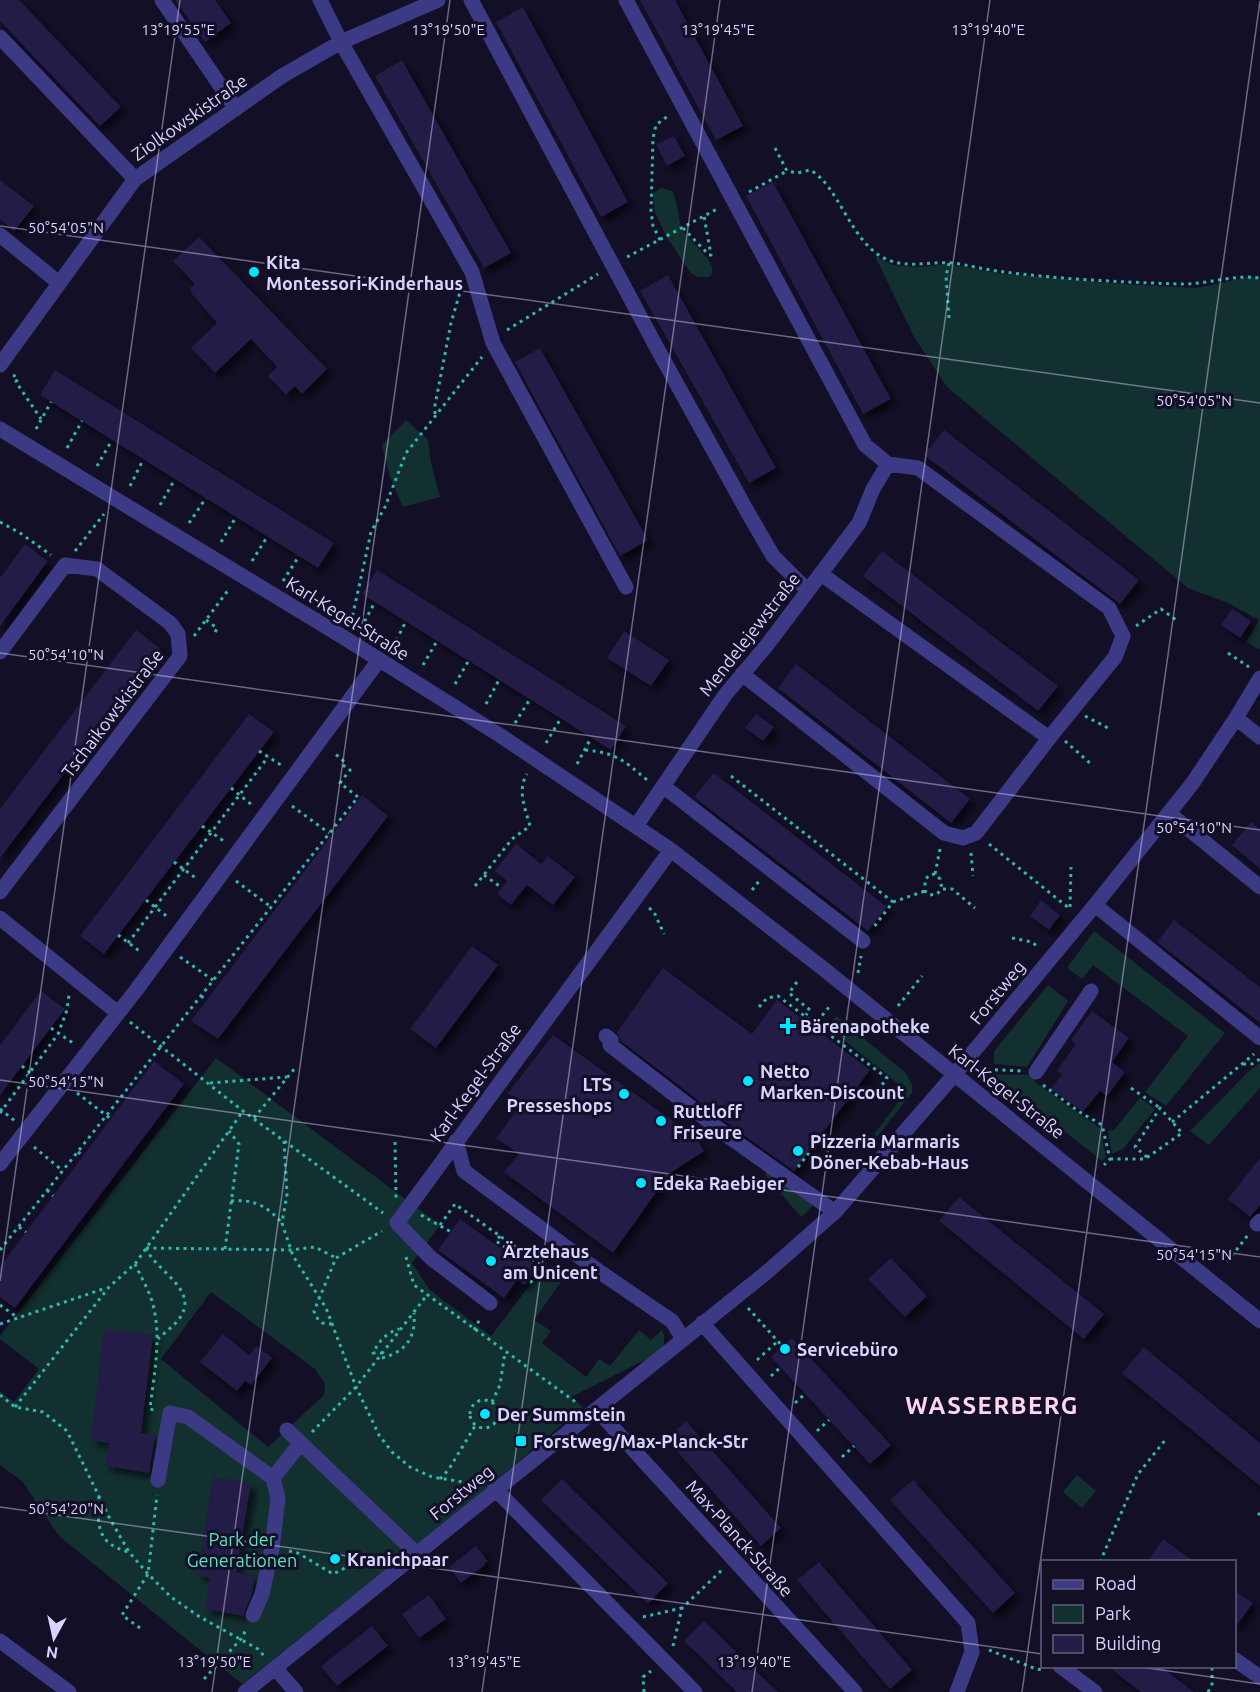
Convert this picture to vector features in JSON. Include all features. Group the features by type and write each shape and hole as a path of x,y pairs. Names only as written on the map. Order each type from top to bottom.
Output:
{"street":[{"path":"162,0 236,109"},
{"path":"320,0 341,42 469,267 493,343 626,587"},
{"name":"Ziolkowskistraße","path":"5,369 59,283 135,179 282,76 341,42 438,0"},
{"path":"471,0 612,265 773,556 807,590"},
{"path":"626,0 865,445 888,464 918,468 1109,608 1123,636 1115,657 973,834 963,838 944,833 742,674"},
{"path":"0,37 135,179"},
{"path":"0,236 59,283"},
{"name":"Karl-Kegel-Straße","path":"0,429 501,736 670,850 819,965 1260,1321"},
{"name":"Mendelejewstraße","path":"636,826 742,674 767,645 859,523 873,489 888,464"},
{"path":"0,652 65,565"},
{"name":"Tschaikowskistraße","path":"0,892 180,656 178,634 170,623 97,569 65,565"},
{"path":"821,574 1051,735"},
{"path":"0,1164 156,963 379,660"},
{"name":"Forstweg","path":"245,1692 492,1491 594,1412 835,1212 954,1075 1170,814 1236,718 1256,673"},
{"path":"1236,718 1260,737"},
{"path":"661,788 863,941"},
{"path":"1170,814 1260,886"},
{"name":"Karl-Kegel-Straße","path":"397,1223 670,850"},
{"path":"1095,905 1260,1038"},
{"path":"0,918 118,1013"},
{"path":"1036,1072 1091,992"},
{"path":"606,1036 610,1040 610,1045 771,1167 835,1212"},
{"path":"456,1141 464,1171 597,1270 663,1314 672,1321 683,1339"},
{"path":"397,1223 431,1258 490,1303"},
{"path":"702,1323 968,1623 972,1652 957,1692"},
{"name":"Max-Planck-Straße","path":"594,1412 855,1692"},
{"path":"158,1480 170,1413 188,1417 273,1478 278,1498 272,1549 262,1594 254,1615"},
{"path":"287,1430 417,1554"},
{"path":"273,1478 300,1444"},
{"path":"492,1491 695,1692"},
{"path":"0,1641 69,1692"},
{"path":"1236,1660 1260,1677"},
{"path":"275,1668 296,1692"},
{"path":"1061,1668 1095,1692"}],"path":[{"path":"660,240 653,226 651,211 653,138 656,125 683,107"},
{"path":"775,148 787,171 797,174 810,170 821,176 849,222 873,250 882,258 897,264 949,263 997,271 1182,284 1260,278"},
{"path":"351,622 371,532 385,507 406,453 493,343 508,328 612,265 787,171"},
{"path":"683,228 711,255 704,216"},
{"path":"949,263 946,276 949,318"},
{"path":"435,416 435,405 451,323 469,267"},
{"path":"5,369 18,378 16,382 41,419"},
{"path":"36,429 51,402"},
{"path":"67,448 82,421"},
{"path":"97,466 112,440"},
{"path":"130,486 144,459"},
{"path":"160,505 175,479"},
{"path":"189,523 206,498"},
{"path":"0,522 20,532 65,565 104,514"},
{"path":"221,542 237,517"},
{"path":"252,561 267,537"},
{"path":"283,581 299,556"},
{"path":"191,640 229,589"},
{"path":"361,628 375,602"},
{"path":"1123,636 1161,609 1179,622"},
{"path":"207,620 218,628 214,634"},
{"path":"393,647 406,621"},
{"path":"423,665 437,641"},
{"path":"1228,653 1256,673"},
{"path":"455,684 469,660"},
{"path":"486,704 499,680"},
{"path":"515,723 530,699"},
{"path":"1072,709 1108,728"},
{"path":"546,743 561,718"},
{"path":"1051,735 1093,766"},
{"path":"577,764 591,738"},
{"path":"0,1250 107,1115 138,1080 213,980 289,888 358,797 340,783 350,771 344,766 346,763 319,742"},
{"path":"585,750 612,754 621,758 661,788"},
{"path":"259,751 295,775"},
{"path":"128,943 268,757"},
{"path":"475,886 512,839 530,826 521,790 522,782 527,774"},
{"path":"731,776 893,902"},
{"path":"231,788 265,816"},
{"path":"279,796 329,833"},
{"path":"202,826 238,851"},
{"path":"973,834 973,876"},
{"path":"973,834 1083,920"},
{"path":"935,874 939,856"},
{"path":"174,862 210,890"},
{"path":"1070,909 1071,867"},
{"path":"223,872 271,907"},
{"path":"935,874 940,879 942,889"},
{"path":"935,874 929,875 925,880 925,891 930,895 937,894 942,889 952,889 975,908"},
{"path":"484,875 502,888"},
{"path":"752,890 756,885"},
{"path":"863,941 893,902 925,891"},
{"path":"635,898 654,912 664,934"},
{"path":"146,900 182,928"},
{"path":"259,923 263,926"},
{"path":"118,935 156,963"},
{"path":"1012,938 1032,942 1052,957"},
{"path":"167,948 213,980"},
{"path":"231,958 235,962"},
{"path":"898,1006 922,976"},
{"path":"1,1111 58,1034 67,1010 69,992 78,981"},
{"path":"797,982 789,993 810,1010 806,1015"},
{"path":"201,996 207,1000"},
{"path":"759,1007 766,998 778,996 816,1022 887,1078 876,1093"},
{"path":"808,1033 829,1007"},
{"path":"118,1013 243,1111 397,1223"},
{"path":"51,1028 58,1034"},
{"path":"1172,1122 1249,1059"},
{"path":"1242,1064 1252,1064 1260,1059"},
{"path":"22,1066 29,1073"},
{"path":"254,1119 295,1068"},
{"path":"979,1069 1036,1072 1037,1081 1078,1112 1102,1125 1110,1159"},
{"path":"208,1083 287,1077"},
{"path":"63,1083 111,1119"},
{"path":"1104,1166 1110,1159 1145,1159 1182,1132 1160,1108 1131,1088"},
{"path":"1147,1157 1135,1148 1160,1108"},
{"path":"15,1407 109,1287 135,1264 243,1111"},
{"path":"225,1249 239,1144 230,1131"},
{"path":"22,1136 63,1171"},
{"path":"282,1223 287,1194 284,1141"},
{"path":"395,1142 397,1223"},
{"path":"78,1152 83,1156"},
{"path":"789,1180 808,1154 822,1165"},
{"path":"47,1190 53,1196"},
{"path":"231,1201 243,1200 259,1203 270,1210 282,1223 291,1250 326,1308 356,1387 379,1435 392,1452 410,1467 432,1477 480,1484 492,1491"},
{"path":"440,1225 455,1204 542,1266 531,1282 528,1280"},
{"path":"421,1215 451,1232"},
{"path":"332,1324 322,1323 315,1316 315,1306 336,1258 353,1246 397,1223"},
{"path":"1227,1262 1258,1223"},
{"path":"19,1227 26,1232"},
{"path":"500,1236 496,1241 512,1252"},
{"path":"0,1239 6,1243"},
{"path":"146,1248 291,1250 315,1246 336,1258"},
{"path":"146,1248 149,1257 182,1290 185,1301 179,1319 158,1338"},
{"path":"405,1254 414,1285 505,1352 594,1412"},
{"path":"135,1264 150,1296 158,1338 150,1409 170,1413"},
{"path":"0,1324 109,1287"},
{"path":"300,1444 356,1387 427,1295"},
{"path":"736,1296 783,1347"},
{"path":"0,1305 19,1318"},
{"path":"380,1358 389,1356 405,1346 415,1326 413,1311"},
{"path":"383,1353 373,1353 380,1340 393,1331 401,1329"},
{"path":"766,1352 778,1341"},
{"path":"492,1402 500,1385 505,1352"},
{"path":"0,1395 15,1407 43,1412 67,1431 129,1552 148,1574 181,1604 200,1617 258,1649 275,1668"},
{"path":"478,1401 492,1402 498,1410 496,1423 488,1428 475,1426 470,1418 471,1408 478,1401"},
{"path":"440,1479 475,1426"},
{"path":"1101,1560 1138,1474 1166,1439"},
{"path":"140,1628 122,1615 148,1574 158,1480"},
{"path":"99,1495 99,1530 109,1544 119,1550 129,1552"},
{"path":"272,1549 298,1552 333,1574 363,1559 383,1580"},
{"path":"630,1628 645,1615 682,1608 733,1560"},
{"path":"644,1692 643,1677 663,1661 675,1644 682,1608"},
{"path":"204,1679 241,1640 254,1615"},
{"path":"972,1652 981,1647 1036,1670 1048,1671 1057,1668"},
{"path":"1208,1692 1212,1684 1212,1668"}],"green space":[{"path":"661,188 673,191 681,229 708,259 712,267 709,277 697,277 690,272 666,236 655,213 653,193"},
{"path":"875,256 893,265 918,267 948,264 997,273 1123,284 1197,288 1249,277 1260,278 1260,650 1246,642 1259,620 1228,603 1188,588 947,387 914,337"},
{"path":"406,420 428,440 431,463 440,497 403,507 390,477 382,445"},
{"path":"1094,931 1225,1033 1166,1106 1145,1092 1188,1036 1093,965 1082,979 1067,968"},
{"path":"1048,985 1068,1001 1027,1067 994,1064 994,1051"},
{"path":"836,1016 906,1073 912,1085 912,1093 877,1137 874,1134 907,1091 828,1027"},
{"name":"Park der Generationen","path":"216,1058 440,1225 412,1263 430,1290 491,1336 545,1265 563,1279 534,1320 551,1331 542,1343 586,1377 599,1359 610,1366 639,1330 651,1340 662,1330 664,1345 653,1356 571,1397 583,1407 469,1503 242,1684 59,1536 22,1481 0,1465 0,1391 14,1402 39,1369 0,1339 0,1336","holes":["211,1292 315,1369 325,1384 324,1395 268,1447 161,1359"]},
{"path":"1260,1063 1260,1088 1209,1145 1190,1131 1250,1070"},
{"path":"992,1074 1033,1075 1035,1082 1100,1128 1106,1157 1102,1161"},
{"path":"1140,1098 1155,1109 1123,1149 1112,1154 1108,1131 1114,1130"},
{"path":"767,1172 814,1205 801,1217 765,1175"},
{"path":"1077,1475 1096,1491 1082,1508 1063,1492"}],"building":[{"path":"0,0 19,0 121,107 100,126 0,21"},
{"path":"175,0 215,0 231,23 205,42"},
{"path":"640,0 675,0 743,126 716,140"},
{"path":"523,7 628,202 601,217 496,22"},
{"path":"402,60 511,253 484,268 375,76"},
{"path":"674,136 685,156 667,166 656,144"},
{"path":"0,180 34,206 14,231 0,219"},
{"path":"773,182 891,399 863,414 746,196"},
{"path":"199,237 327,369 302,394 295,386 286,395 268,376 277,367 251,339 215,373 191,348 217,323 192,294 190,288 195,284 173,261"},
{"path":"668,275 776,468 749,483 640,291"},
{"path":"540,348 648,540 620,556 515,362"},
{"path":"55,370 334,543 318,568 40,395"},
{"path":"944,430 1139,580 1120,604 924,455"},
{"path":"25,544 48,561 0,626 0,578"},
{"path":"882,551 1058,686 1038,711 863,576"},
{"path":"377,570 626,726 611,750 362,594"},
{"path":"1232,609 1251,621 1240,638 1221,625"},
{"path":"136,630 160,648 0,858 0,809"},
{"path":"624,631 669,660 651,686 607,658"},
{"path":"796,664 970,799 951,823 778,688"},
{"path":"249,714 274,732 104,954 80,936"},
{"path":"756,714 774,727 763,741 745,728"},
{"path":"714,773 887,907 868,931 694,797"},
{"path":"362,795 388,816 218,1039 191,1021"},
{"path":"1251,822 1260,829 1260,869 1232,845"},
{"path":"516,844 541,864 548,856 575,877 553,905 527,885 511,905 497,894 507,881 495,871"},
{"path":"1041,900 1060,915 1049,930 1030,916"},
{"path":"1174,920 1260,987 1260,1023 1157,942"},
{"path":"472,946 498,965 436,1048 410,1029"},
{"path":"663,968 752,1034 777,1000 870,1070 794,1171 621,1041 617,1032"},
{"path":"41,991 65,1009 0,1095 0,1045"},
{"path":"1092,1011 1129,1038 1112,1062 1125,1072 1107,1096 1100,1091 1083,1112 1051,1089 1062,1074 1057,1071 1076,1044 1071,1040"},
{"path":"553,1035 695,1137 704,1151 669,1174 613,1253 504,1172 519,1154 496,1138 522,1104 508,1093"},
{"path":"154,1061 184,1084 15,1308 0,1297 0,1267"},
{"path":"1260,1158 1260,1205 1250,1217 1228,1199"},
{"path":"959,1197 1104,1314 1084,1339 939,1221"},
{"name":"Ärztehaus am Unicent","path":"460,1219 510,1255 514,1250 538,1267 525,1285 517,1280 504,1298 438,1250"},
{"path":"891,1258 927,1296 905,1317 868,1279"},
{"path":"104,1329 153,1335 141,1433 155,1435 149,1473 105,1466 109,1443 91,1441"},
{"path":"223,1334 249,1355 257,1346 272,1358 251,1385 245,1381 237,1391 200,1362"},
{"path":"792,1338 891,1445 870,1464 771,1357"},
{"path":"1144,1347 1260,1443 1260,1486 1122,1373"},
{"path":"686,1421 781,1528 761,1546 666,1439"},
{"path":"213,1477 251,1483 236,1572 255,1576 252,1593 243,1616 205,1609 210,1578 197,1575"},
{"path":"562,1479 668,1583 648,1604 541,1500"},
{"path":"913,1480 1015,1593 993,1613 890,1500"},
{"path":"1163,1539 1192,1560 1148,1560"},
{"path":"476,1546 488,1561 461,1583 449,1567"},
{"path":"819,1562 912,1670 890,1689 797,1580"},
{"path":"1236,1591 1253,1603 1236,1626"},
{"path":"429,1595 446,1619 419,1638 402,1614"},
{"path":"704,1621 778,1692 737,1692 684,1641"},
{"path":"372,1626 388,1646 337,1686 321,1666"},
{"path":"1110,1668 1163,1668 1194,1692 1141,1692"}],"place":[{"name":"Kita Montessori-Kinderhaus","path":"254,272"},
{"name":"Bärenapotheke","path":"788,1026"},
{"name":"Netto Marken-Discount","path":"748,1081"},
{"name":"LTS Presseshops","path":"624,1094"},
{"name":"Ruttloff Friseure","path":"661,1121"},
{"name":"Pizzeria Marmaris Döner-Kebab-Haus","path":"798,1151"},
{"name":"Edeka Raebiger","path":"641,1183"},
{"name":"Ärztehaus am Unicent","path":"491,1261"},
{"name":"Servicebüro","path":"785,1349"},
{"name":"Der Summstein","path":"485,1414"},
{"name":"Forstweg/Max-Planck-Str","path":"521,1441"},
{"name":"Kranichpaar","path":"335,1559"}],"district":[{"name":"WASSERBERG","path":"992,1405"}]}
